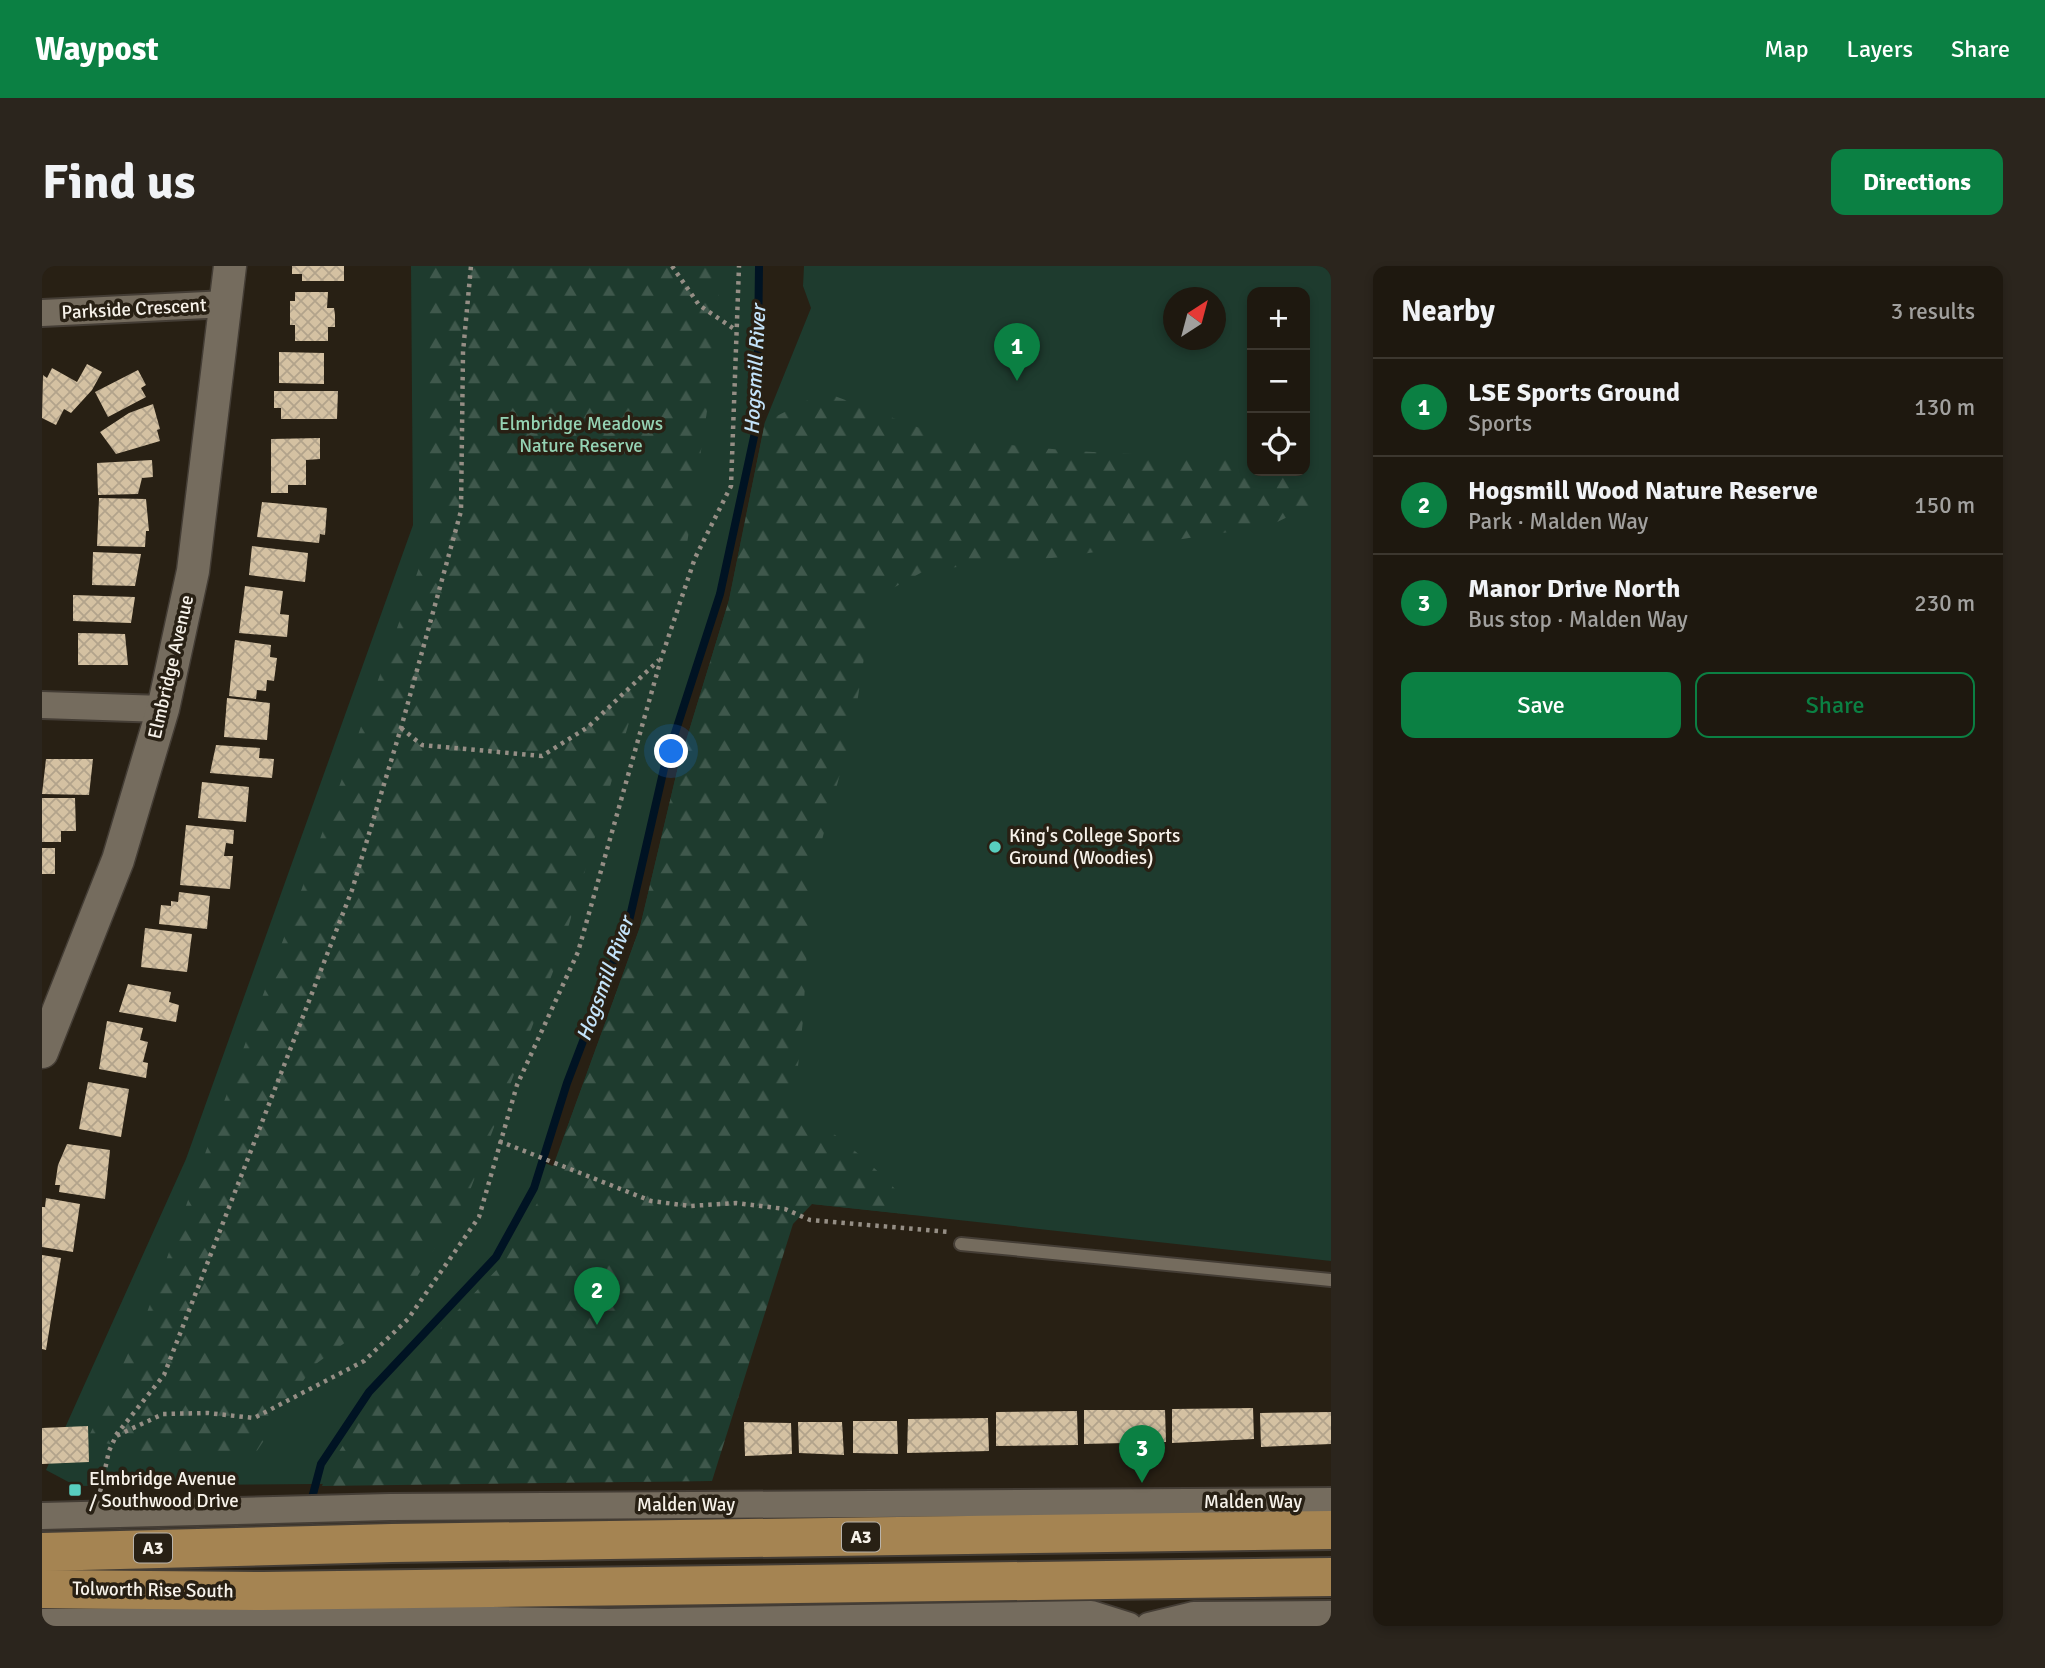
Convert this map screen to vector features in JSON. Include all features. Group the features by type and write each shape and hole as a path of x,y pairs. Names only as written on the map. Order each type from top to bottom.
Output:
{"highway":[{"name":"Malden Way","path":"265,1529 391,1525 1331,1530"},
{"name":"A3","path":"42,1552 265,1529"},
{"name":"A3","path":"263,1605 387,1604 1331,1577"},
{"name":"Tolworth Rise South","path":"42,1589 263,1605"}],"street":[{"name":"Elmbridge Avenue","path":"42,1052 118,860 163,709 193,570 230,266"},
{"name":"Parkside Crescent","path":"42,313 227,304"},
{"path":"42,705 163,709"},
{"name":"Malden Way","path":"391,1525 1331,1501"},
{"name":"Malden Way","path":"42,1516 103,1513 265,1529"},
{"path":"387,1604 608,1622 1091,1614 1129,1626"},
{"name":"Tolworth Rise South","path":"42,1622 263,1605"},
{"path":"1149,1626 1194,1615 1331,1614"}],"lane":[{"path":"961,1244 1331,1280"}],"path":[{"path":"103,1513 100,1485 116,1436 164,1375 352,890 401,728 461,511 463,352 471,266"},
{"path":"672,266 699,304 737,331"},
{"path":"116,1436 163,1414 208,1413 254,1418 364,1362 408,1319 479,1217 517,1085 578,952 661,659 695,558 731,486 739,266"},
{"path":"401,728 422,745 542,757 588,727 661,659"},
{"path":"499,1141 590,1175"}],"green space":[{"name":"Elmbridge Meadows Nature Reserve","path":"411,266 759,266 757,423 718,603 665,764 629,921 567,1083 542,1162 587,1179 712,1481 76,1486 46,1470 186,1159 413,525"},
{"name":"Elmbridge Meadows Nature Reserve","path":"429,266 719,266 718,338 687,544 636,699 562,948 469,1193 402,1301 313,1366 255,1454 155,1457 88,1438 145,1318 431,535 426,472"},
{"name":"King's College Sports Ground (Woodies)","path":"804,266 1331,266 1331,1261 812,1204 562,1142 640,927 678,767 729,600 765,422 811,308 803,286"},
{"path":"824,392 949,439 1073,451 1247,460 1247,476 1290,476 1310,506 1269,526 1062,557 926,570 873,599 854,723 811,880 803,1020 794,1103 874,1168 916,1215 812,1204 793,1224 712,1481 322,1486 330,1465 376,1396 504,1262 544,1191 640,927 678,767 729,600 765,422"}],"building":[{"path":"292,266 344,266 344,281 302,281 302,274 292,274"},
{"path":"295,292 328,292 327,308 334,308 335,327 328,327 328,341 295,341 295,325 290,325 290,301 295,301"},
{"path":"279,352 324,353 324,384 279,383"},
{"path":"87,364 102,372 92,390 71,413 64,409 56,425 42,418 43,375 47,378 52,368 77,382"},
{"path":"138,370 146,385 141,388 146,397 108,417 95,392"},
{"path":"274,391 338,391 337,419 281,419 281,408 274,408"},
{"path":"153,404 160,429 157,430 160,441 116,454 100,432 129,413"},
{"path":"320,438 320,459 306,460 306,485 288,485 288,493 271,493 271,439"},
{"path":"152,460 153,477 142,478 138,494 98,495 97,463"},
{"path":"99,498 146,499 149,531 146,531 145,547 97,546"},
{"path":"262,502 327,508 325,535 320,534 319,543 257,537"},
{"path":"252,546 308,553 305,582 249,575"},
{"path":"93,552 141,554 135,586 92,585"},
{"path":"245,586 283,591 280,614 289,615 287,637 239,633"},
{"path":"73,595 135,597 131,623 73,621"},
{"path":"78,633 125,634 128,665 78,665"},
{"path":"235,640 271,645 270,657 277,658 274,681 267,680 266,691 257,690 256,699 229,696"},
{"path":"227,698 270,703 267,740 224,737"},
{"path":"216,745 260,748 259,758 274,759 272,778 210,773"},
{"path":"46,759 93,759 89,795 42,794"},
{"path":"202,782 249,787 246,822 198,818"},
{"path":"42,798 75,798 76,831 61,831 61,842 42,842"},
{"path":"186,825 234,830 233,844 226,843 224,856 233,856 230,889 180,885"},
{"path":"42,848 55,848 55,874 42,874"},
{"path":"179,892 210,896 207,929 159,924 161,905 171,906 171,901 178,902"},
{"path":"145,928 192,934 187,972 141,967"},
{"path":"128,984 171,992 169,1002 179,1005 176,1022 119,1012"},
{"path":"107,1021 143,1028 140,1040 148,1042 143,1062 148,1063 146,1078 99,1069"},
{"path":"88,1082 129,1089 121,1137 79,1129"},
{"path":"67,1144 110,1150 105,1199 59,1192 60,1185 55,1185 58,1165"},
{"path":"46,1198 80,1204 73,1252 42,1247 42,1207 45,1207"},
{"path":"42,1255 61,1258 46,1350 42,1349"},
{"path":"1253,1408 1254,1439 1172,1443 1172,1409"},
{"path":"1084,1410 1165,1410 1166,1442 1084,1444"},
{"path":"1077,1411 1078,1445 996,1446 996,1412"},
{"path":"1331,1412 1331,1444 1261,1447 1260,1413"},
{"path":"988,1418 989,1451 907,1453 908,1419"},
{"path":"853,1421 897,1421 898,1454 853,1453"},
{"path":"744,1422 791,1423 792,1454 745,1456"},
{"path":"798,1422 842,1422 844,1455 799,1453"},
{"path":"88,1426 89,1462 42,1464 42,1428"}],"waterway":[{"name":"Hogsmill River","path":"312,1536 312,1498 321,1464 369,1392 496,1257 534,1188 567,1083 629,921 665,764 720,594 757,423 759,266"}],"place":[{"name":"LSE Sports Ground","path":"1017,381"},
{"name":"King's College Sports Ground (Woodies)","path":"995,847"},
{"name":"Hogsmill Wood Nature Reserve","path":"597,1325"},
{"name":"Manor Drive North","path":"1142,1483"},
{"name":"Elmbridge Avenue / Southwood Drive","path":"75,1490"}]}
